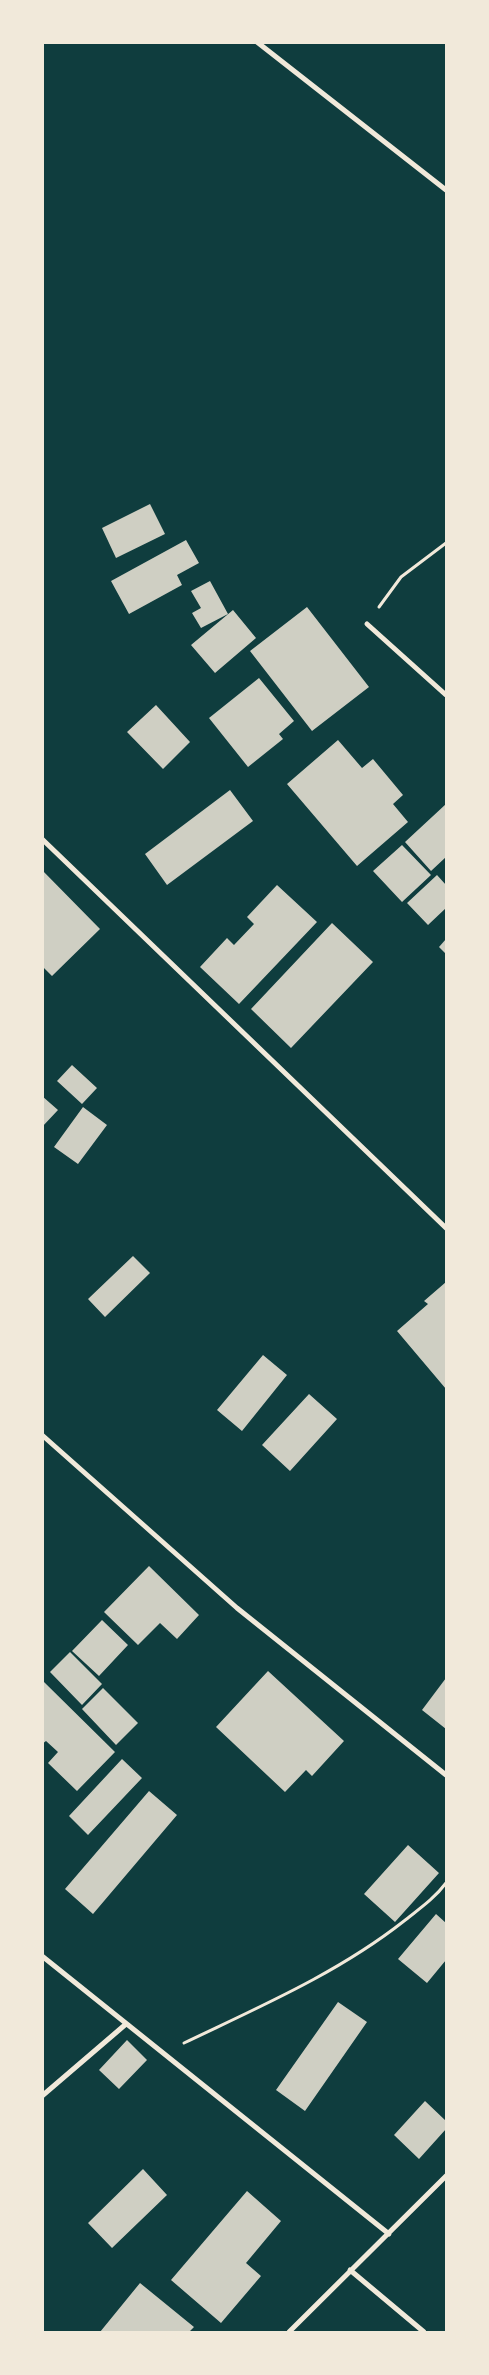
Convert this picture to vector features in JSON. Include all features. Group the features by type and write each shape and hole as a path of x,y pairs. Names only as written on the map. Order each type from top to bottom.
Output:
{"street":[{"path":"257,42 446,190"},
{"path":"367,624 446,695"},
{"path":"42,839 446,1228"},
{"path":"42,1435 237,1608 446,1775"},
{"path":"42,1956 389,2234"},
{"path":"42,2096 126,2024"},
{"path":"289,2332 446,2176"},
{"path":"350,2270 424,2332"}],"path":[{"path":"367,624 401,577 446,543"},
{"path":"162,2053 286,1994 372,1946 436,1896 446,1883"}],"building":[{"path":"150,504 165,534 116,558 102,528"},
{"path":"186,540 199,563 177,575 182,585 129,614 111,581"},
{"path":"210,581 228,614 201,628 192,613 201,608 191,591"},
{"path":"307,607 369,687 312,731 250,651"},
{"path":"233,610 256,638 215,673 191,645"},
{"path":"259,678 294,721 279,734 283,739 248,767 209,718"},
{"path":"156,705 190,742 163,769 127,732"},
{"path":"338,740 362,768 373,759 403,795 393,804 408,822 357,866 287,784"},
{"path":"230,790 253,821 167,885 145,854"},
{"path":"446,804 446,857 431,871 405,842"},
{"path":"402,845 431,875 402,902 373,871"},
{"path":"42,870 100,929 52,976 42,966"},
{"path":"437,875 446,885 446,908 428,925 407,903"},
{"path":"277,885 317,922 239,1004 200,967 227,938 234,945 254,924 247,917"},
{"path":"332,923 373,962 291,1048 251,1009"},
{"path":"446,939 446,954 439,947"},
{"path":"72,1065 97,1088 82,1104 57,1081"},
{"path":"42,1096 58,1110 42,1127"},
{"path":"83,1107 107,1125 78,1164 54,1147"},
{"path":"133,1256 150,1273 105,1317 88,1299"},
{"path":"446,1282 446,1389 397,1331 428,1304 424,1301"},
{"path":"263,1355 287,1375 242,1431 217,1410"},
{"path":"309,1394 337,1419 290,1471 262,1445"},
{"path":"149,1566 199,1615 177,1639 160,1623 138,1645 104,1612"},
{"path":"102,1620 128,1645 99,1676 72,1651"},
{"path":"70,1652 102,1684 82,1705 50,1672"},
{"path":"268,1671 344,1741 312,1776 306,1770 285,1792 216,1727"},
{"path":"446,1678 446,1729 422,1710"},
{"path":"44,1682 115,1752 77,1791 48,1763 58,1752 46,1741 42,1744"},
{"path":"103,1688 138,1723 116,1745 82,1709"},
{"path":"122,1759 142,1778 88,1835 69,1816"},
{"path":"149,1791 177,1815 93,1914 65,1889"},
{"path":"408,1845 439,1873 395,1922 364,1894"},
{"path":"436,1914 446,1923 446,1960 427,1983 398,1959"},
{"path":"338,2002 367,2022 305,2111 276,2090"},
{"path":"127,2040 147,2060 119,2089 99,2070"},
{"path":"425,2101 446,2121 446,2129 419,2159 394,2135"},
{"path":"143,2169 167,2195 112,2248 88,2223"},
{"path":"247,2191 281,2221 246,2263 261,2276 221,2323 171,2280"},
{"path":"140,2283 194,2327 189,2332 100,2332"}]}
